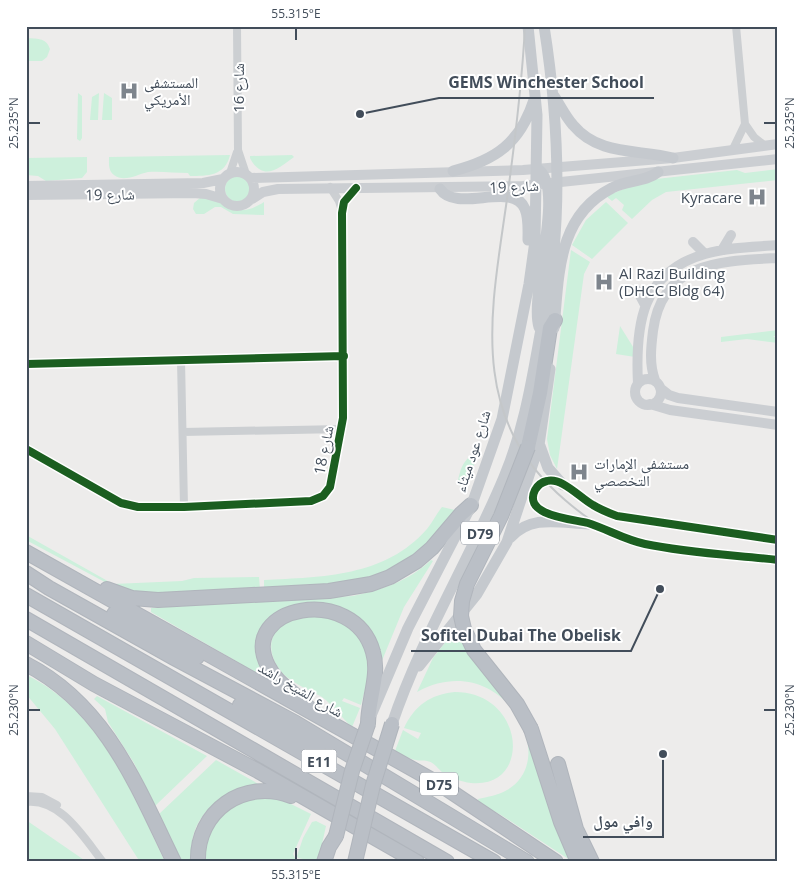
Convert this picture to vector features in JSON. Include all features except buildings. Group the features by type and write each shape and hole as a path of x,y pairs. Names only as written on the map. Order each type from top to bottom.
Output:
{"highway":[{"path":"555,320 550,328 534,446 467,584 462,601 461,616 464,629 474,650 517,704 531,728 561,822 578,862"},
{"path":"29,558 111,591 141,599 167,600 340,590 371,584 408,567 432,548 471,505"},
{"name":"شارع الشيخ راشد","path":"29,558 204,661 249,678 441,785 556,862"},
{"path":"26,573 49,588 167,654 289,719 527,862"},
{"name":"E11","path":"26,595 494,862"},
{"path":"316,717 301,700 274,676 267,666 263,652 265,637 273,625 288,614 308,609 323,609 343,615 360,628 369,640 376,665 368,724"},
{"name":"E11","path":"26,619 447,862"},
{"path":"26,643 76,674"},
{"path":"26,648 258,771 412,860"},
{"path":"144,661 198,683 401,794 438,808"},
{"path":"26,664 46,675 70,693 102,728 129,770 174,862"},
{"name":"شارع عود ميثاء","path":"332,862 336,836 352,771 368,724"},
{"name":"شارع عود ميثاء","path":"354,862 373,785 392,724"},
{"path":"558,764 576,829 592,862"},
{"path":"198,862 200,840 209,820 224,804 244,794 266,791 282,793 319,811 338,817"},
{"path":"324,862 329,847 336,836"}],"main road":[{"name":"شارع عود ميثاء","path":"392,724 404,687 434,620 478,537 505,475 524,420 554,256 547,184 538,168 536,94 528,26"},
{"name":"شارع عود ميثاء","path":"368,724 408,628 471,505 502,419 547,184 556,167 552,94 544,26"},
{"path":"453,171 481,161 508,146 524,126 536,94"},
{"path":"552,94 573,125 597,143 621,151 673,158"},
{"name":"شارع 19","path":"249,176 348,176 556,167 673,158 778,144"},
{"name":"شارع 19","path":"252,199 270,190 330,187 440,189 547,184 778,159"},
{"path":"239,172 249,176 255,188 252,199 244,205 235,206 223,200 220,189 227,176 239,172"},
{"path":"555,320 562,253 574,222 588,205 612,188 651,177 658,172"},
{"name":"شارع 19","path":"26,186 203,183 227,176"},
{"path":"440,189 443,193 453,198 507,197 519,201 526,212 528,243 534,255"},
{"name":"شارع 19","path":"26,195 193,193 212,195 223,200"},
{"path":"722,250 731,234"},
{"path":"693,242 705,254"},
{"path":"638,384 638,352 645,305 653,288 668,272 690,258 705,254 722,250 778,246"},
{"path":"758,259 762,255 778,253"},
{"path":"650,404 659,398 658,384 650,359 653,332 658,309 668,289 675,281 694,270 716,264 778,258"},
{"path":"637,290 645,305"},
{"path":"778,412 673,397 658,384 644,379 635,390 637,398 644,404 670,410 778,425"},
{"path":"534,446 548,468 563,485 595,507 618,516 778,540"},
{"path":"508,542 534,446"},
{"path":"563,485 548,480 541,483 533,497 535,505 547,514 589,524 644,544 778,560"},
{"path":"404,687 477,594 516,532 529,524 589,524"}],"street":[{"name":"شارع 16","path":"237,26 238,150 249,176"},
{"path":"736,26 746,124 754,137 764,145"},
{"path":"733,149 746,124"},
{"name":"شارع 16","path":"227,176 238,150"},
{"name":"شارع 18","path":"330,187 339,201 342,213"},
{"name":"شارع 18","path":"26,449 126,505 184,507 318,499 330,487 342,429 345,396 342,213 344,202 356,188"},
{"path":"26,364 344,356"},
{"path":"181,360 184,507"},
{"path":"183,432 342,429"},
{"path":"26,796 42,797 51,800 66,813 72,824 103,862"},
{"path":"26,802 49,805 72,824"}],"green space":[{"path":"26,38 40,39 46,42 50,49 47,57 42,61 26,61"},
{"path":"78,93 82,96 82,138 80,141 77,139"},
{"path":"99,93 98,120 90,120 92,97"},
{"path":"104,93 112,98 112,120 102,120"},
{"path":"230,155 228,162 220,171 203,176 190,176 188,173 148,172 122,178 112,173 109,164 109,157"},
{"path":"292,155 294,157 277,169 266,172 255,166 250,158 250,156"},
{"path":"87,157 87,172 82,178 46,181 38,176 26,175 26,158"},
{"path":"778,169 778,180 666,192 652,200 632,219 622,210 624,205 616,198 612,201 606,196 647,180 737,170 745,173"},
{"path":"238,176 247,180 251,189 247,198 238,202 229,198 225,189 229,180"},
{"path":"201,197 239,210 246,210 264,202 264,215 233,214 221,207 215,207 204,214 196,214 193,209 194,203"},
{"path":"606,202 628,223 592,259 572,245 586,220"},
{"path":"571,250 590,262 584,274 557,469 550,455 547,439"},
{"path":"620,326 635,350 635,357 616,354"},
{"path":"778,330 778,336 773,336 778,339 778,343 747,339 721,342 721,337"},
{"path":"480,450 469,478 460,486 458,481 462,466 467,459"},
{"path":"442,507 455,510 443,528 409,558 391,568 351,581 309,586 264,588 264,580 330,575 352,571 392,557 410,545 427,529"},
{"path":"26,535 113,584 182,581 194,578 259,577 260,589 150,595 116,588 26,540"},
{"path":"431,560 433,561 404,607 381,663 371,635 354,616 331,606 307,603 285,609 268,622 258,642 260,669 255,672 151,612 151,608 353,596 394,584 413,574"},
{"path":"307,615 331,618 346,624 358,636 366,651 369,672 361,705 344,698 342,701 360,708 352,727 322,697 288,678 277,666 274,659 271,643 278,629 285,623"},
{"path":"459,625 518,709 570,860 501,815 479,803 478,799 497,795 507,790 523,775 528,755 525,733 514,712 497,694 474,683 447,682 417,692 433,658"},
{"path":"26,675 52,690 74,709 94,731 126,782 165,862 140,862 55,729 26,694"},
{"path":"455,692 478,696 496,707 507,722 512,740 512,757 504,771 491,781 471,783 460,780 442,772 434,764 413,759 395,751 403,730 418,739 421,733 404,728 418,707 438,695"},
{"path":"97,696 207,756 155,806 134,763 108,722 105,709 94,699"},
{"path":"216,760 262,786 233,793 209,808 195,831 192,846 192,862 181,862 158,815"},
{"path":"269,797 287,802 311,814 293,854 297,862 205,862 207,838 217,820 231,807 240,803"},
{"path":"26,820 87,862 26,862"},
{"path":"316,821 326,826 318,862 298,858 303,838 312,822"}],"railway":[{"path":"525,26 518,112 492,322 493,360 499,398 512,433 534,468 565,500 609,532 639,544 673,551 708,555 778,558"}],"cycle path":[{"path":"26,449 121,503 138,507 184,507 311,501 323,496 330,487 343,418 342,213 344,202 356,188"},
{"path":"26,364 344,356"},
{"path":"778,540 617,516 596,507 559,482 545,481 535,490 533,499 536,506 551,515 588,523 638,542 678,550 778,560"}],"place":[{"name":"المستشفى الأمريكي","path":"129,91"},
{"name":"GEMS Winchester School","path":"360,114"},
{"name":"Kyracare","path":"757,197"},
{"name":"Al Razi Building (DHCC Bldg 64)","path":"604,282"},
{"name":"مستشفى الإمارات التخصصي","path":"579,472"},
{"name":"Sofitel Dubai The Obelisk","path":"660,589"},
{"name":"وافي مول","path":"663,754"}]}
